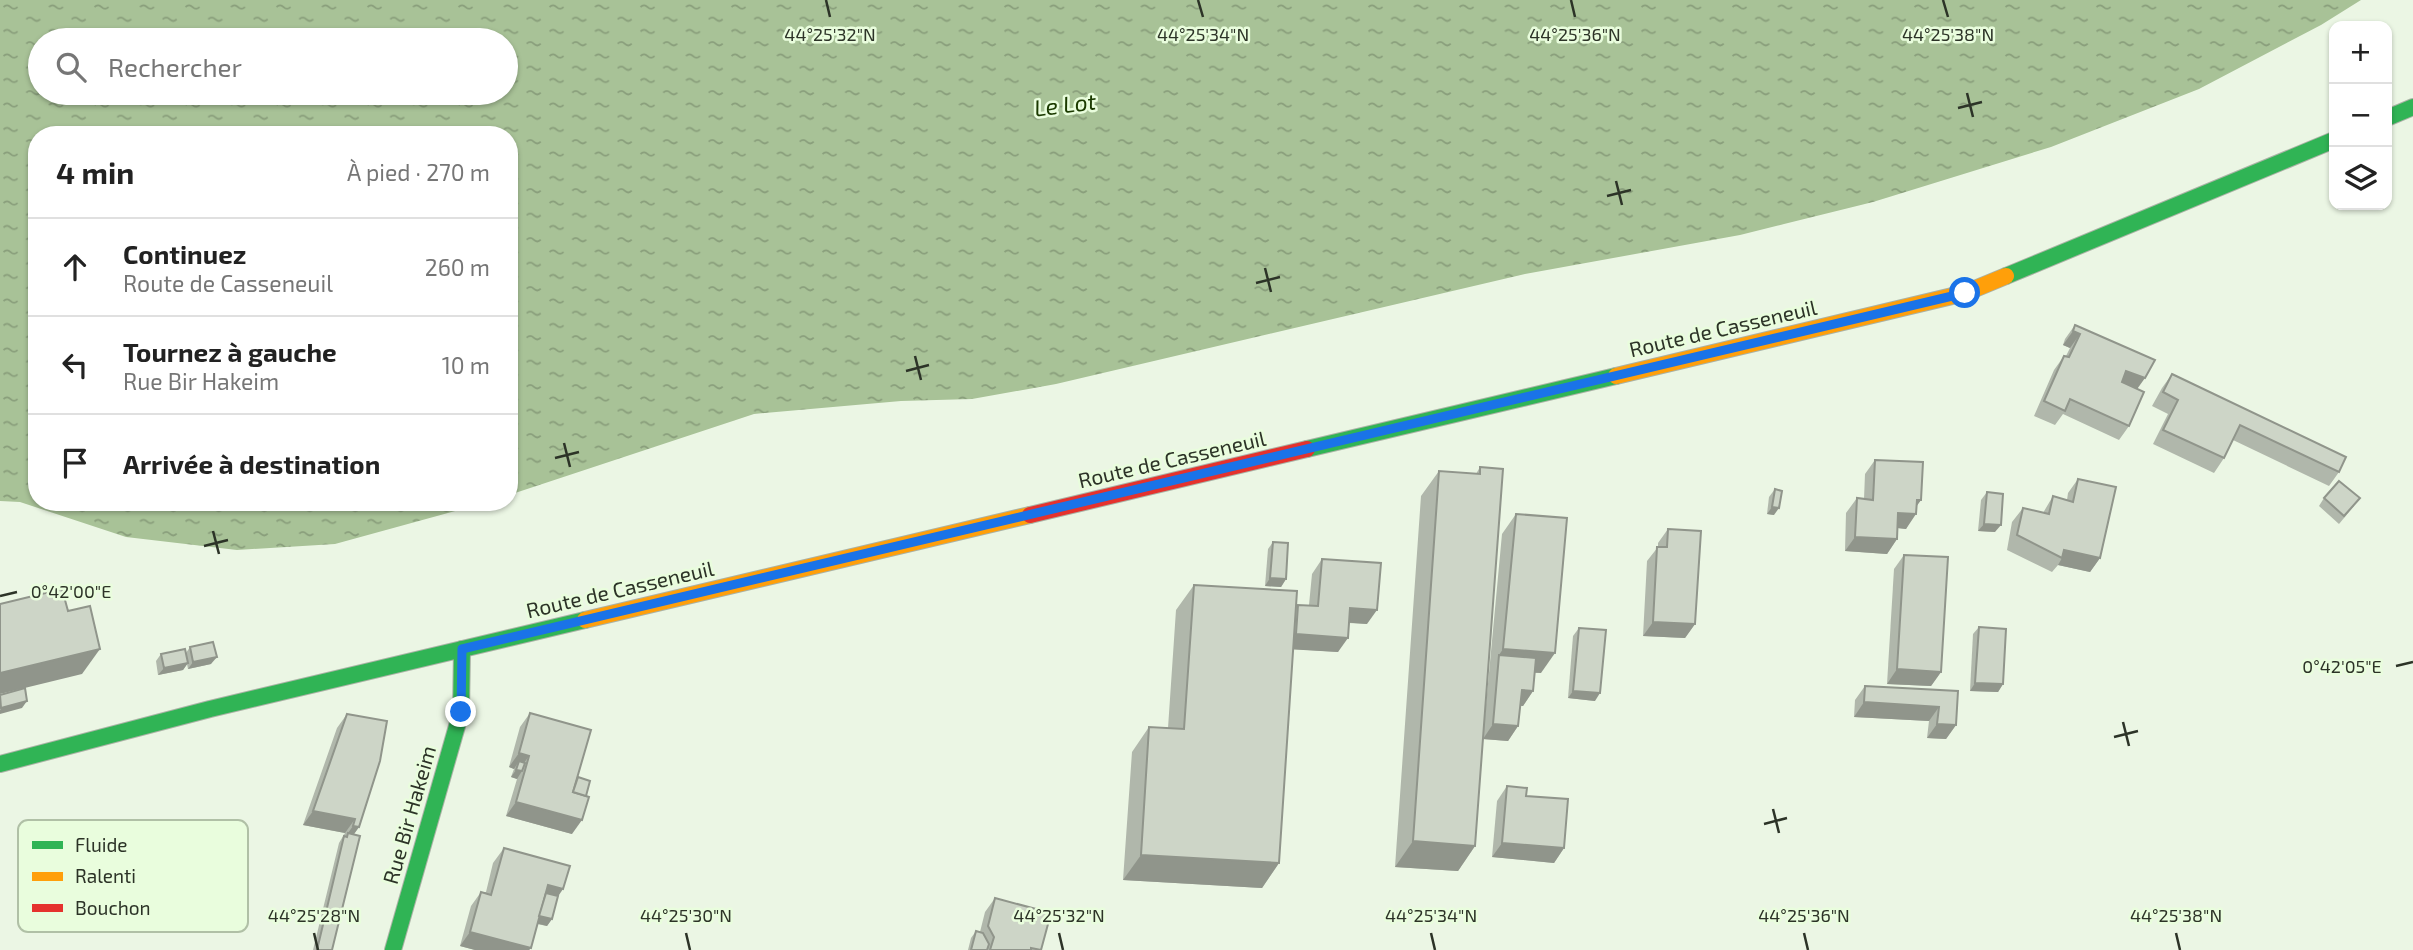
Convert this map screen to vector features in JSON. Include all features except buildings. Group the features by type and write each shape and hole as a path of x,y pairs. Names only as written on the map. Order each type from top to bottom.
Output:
{"main road":[{"path":"2392,116 2413,107"},
{"name":"Route de Casseneuil","path":"0,764 462,649 1965,293 2329,142"},
{"name":"Rue Bir Hakeim","path":"393,950 461,712 462,649"}],"water":[{"name":"Le Lot","path":"0,0 2361,0 2321,25 2199,89 2051,147 1873,202 1740,235 1525,274 1056,384 972,399 901,401 754,414 518,492 518,126 28,126 28,505 0,501"},
{"path":"47,511 455,511 335,544 237,550 126,537"}],"traffic: fast":[{"path":"2392,116 2413,107"},
{"path":"2006,276 2329,142"},
{"path":"1307,449 1616,376"},
{"path":"0,764 210,709 585,620"},
{"path":"393,950 461,712 462,649"}],"traffic: slow":[{"path":"1616,376 1965,293 2006,276"},
{"path":"585,620 1030,515"}],"traffic: jam":[{"path":"1030,515 1307,449"}],"route":[{"path":"461,712 462,649 1965,293"}]}
